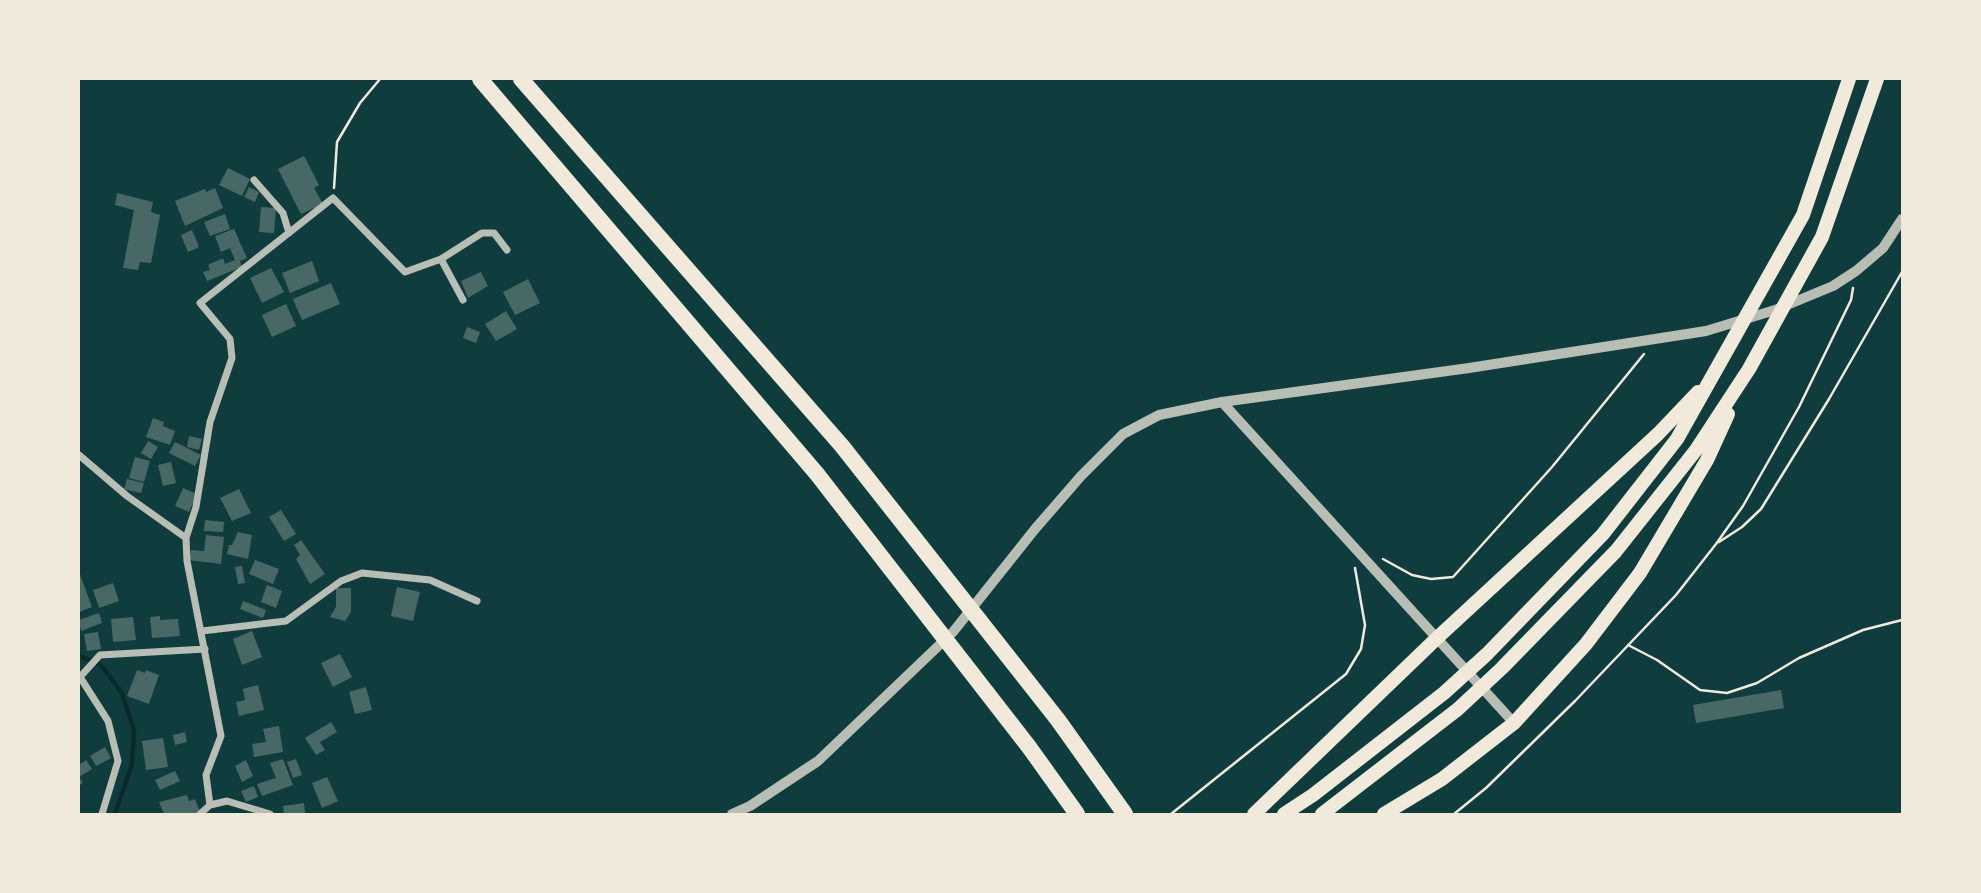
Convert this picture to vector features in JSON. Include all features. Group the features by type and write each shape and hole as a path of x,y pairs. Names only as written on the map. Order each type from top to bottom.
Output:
{"highway":[{"path":"480,79 817,474 1029,747 1077,814"},
{"path":"521,79 842,446 1058,720 1125,814"},
{"path":"1284,814 1313,795 1444,693 1487,654 1603,534 1677,439 1803,215 1849,79"},
{"path":"1322,814 1458,709 1502,668 1615,551 1696,450 1749,369 1822,237 1877,79"},
{"path":"1384,814 1443,779 1514,723 1586,644 1640,573 1707,460 1749,369"},
{"path":"1254,814 1437,638 1658,434 1715,373"}],"street":[{"path":"254,180 283,213 289,233"},
{"path":"210,805 206,775 221,736 187,561 186,538 196,507 210,422 232,358 230,339 200,303 333,198 405,272 441,258 482,233 494,233 507,250"},
{"path":"732,814 750,806 818,761 953,632 1081,476 1123,434 1159,415 1222,401 1469,368 1706,331 1775,310 1833,286 1883,248 1902,219"},
{"path":"441,258 463,300"},
{"path":"1222,401 1514,723"},
{"path":"79,455 127,496 186,538"},
{"path":"202,631 285,621 341,581 362,573 430,580 477,601"},
{"path":"102,814 118,761 108,721 80,677 100,655 205,649"},
{"path":"200,814 210,805 227,802 270,814"}],"path":[{"path":"333,198 337,142 360,103 380,79"},
{"path":"1454,814 1496,779 1628,645 1676,595 1716,544 1743,506 1816,374 1851,300 1856,271"},
{"path":"1716,544 1742,527 1761,509 1816,421 1902,272"},
{"path":"1381,557 1412,575 1431,579 1453,577 1552,467 1657,338"},
{"path":"1171,814 1346,674 1361,649 1365,625 1352,544"},
{"path":"1628,645 1657,660 1700,690 1727,693 1757,683 1799,658 1863,630 1902,621"}],"building":[{"path":"304,156 319,185 314,188 323,204 301,214 278,169"},
{"path":"228,168 250,179 242,196 219,185"},
{"path":"249,187 259,192 255,202 244,197"},
{"path":"215,188 223,208 185,226 175,201 205,189 206,192"},
{"path":"117,193 153,202 151,212 160,215 151,263 140,262 138,270 123,268 134,210 115,205"},
{"path":"261,207 276,208 274,233 259,232"},
{"path":"225,214 230,229 210,236 204,222"},
{"path":"234,229 247,258 240,261 242,267 207,281 203,272 210,270 208,265 223,258 225,264 235,260 230,248 221,252 215,236"},
{"path":"192,230 199,247 188,252 181,235"},
{"path":"312,261 319,281 290,293 282,273"},
{"path":"271,268 284,292 262,303 250,278"},
{"path":"481,272 488,286 468,298 461,281"},
{"path":"528,279 540,303 515,315 503,292"},
{"path":"331,283 340,304 302,320 293,299"},
{"path":"286,304 296,326 272,337 262,315"},
{"path":"506,311 517,329 496,341 485,324"},
{"path":"467,327 480,332 476,343 463,338"},
{"path":"153,418 164,422 163,426 175,431 170,445 146,437"},
{"path":"189,436 202,439 199,450 187,447"},
{"path":"148,441 158,447 151,459 141,453"},
{"path":"175,442 201,455 195,466 169,453"},
{"path":"135,457 150,461 144,482 129,478"},
{"path":"171,462 176,483 163,486 158,465"},
{"path":"127,479 144,483 141,493 124,489"},
{"path":"183,488 197,494 189,512 175,506"},
{"path":"239,489 251,513 232,521 220,498"},
{"path":"281,510 296,534 284,541 269,517"},
{"path":"205,520 224,522 223,532 204,531"},
{"path":"238,532 252,535 248,559 227,554 229,545 232,545"},
{"path":"206,535 224,537 221,564 189,560 191,550 204,551"},
{"path":"301,540 325,574 310,584 296,559 300,555 294,545"},
{"path":"255,560 279,569 273,584 249,574"},
{"path":"242,566 245,583 238,584 235,567"},
{"path":"79,572 92,607 79,612"},
{"path":"113,583 119,601 99,608 93,590"},
{"path":"267,585 282,591 276,608 261,602"},
{"path":"397,587 420,592 413,621 391,616"},
{"path":"336,588 351,588 351,612 345,621 330,617 336,607"},
{"path":"243,601 266,610 263,618 240,609"},
{"path":"99,613 102,623 81,631 79,620"},
{"path":"160,616 160,620 178,619 180,636 152,638 150,617"},
{"path":"133,617 136,640 113,642 111,619"},
{"path":"252,631 262,657 242,665 233,639"},
{"path":"98,632 101,649 87,651 84,634"},
{"path":"340,654 352,677 333,687 321,663"},
{"path":"137,670 159,675 149,704 127,696"},
{"path":"258,685 264,710 239,716 236,702 245,700 243,689"},
{"path":"366,687 372,710 355,714 349,692"},
{"path":"1781,690 1784,708 1696,723 1693,705"},
{"path":"331,722 337,732 320,742 325,750 316,755 305,738"},
{"path":"279,726 283,752 254,757 252,744 266,742 263,729"},
{"path":"185,732 187,742 175,745 173,735"},
{"path":"163,738 168,767 146,770 142,741"},
{"path":"105,747 111,758 96,766 90,756"},
{"path":"283,759 293,785 262,796 257,784 276,778 270,763"},
{"path":"296,759 302,775 293,778 287,762"},
{"path":"86,760 92,769 79,777 79,765"},
{"path":"246,760 253,776 242,782 235,766"},
{"path":"175,771 180,781 160,790 155,780"},
{"path":"327,777 338,801 322,808 312,783"},
{"path":"254,786 258,797 246,802 241,791"},
{"path":"187,795 189,801 195,799 200,812 164,814 159,802"},
{"path":"304,803 305,813 284,814 283,806"}],"waterway":[{"path":"79,656 100,664 122,693 134,731 132,764 115,814"}]}
